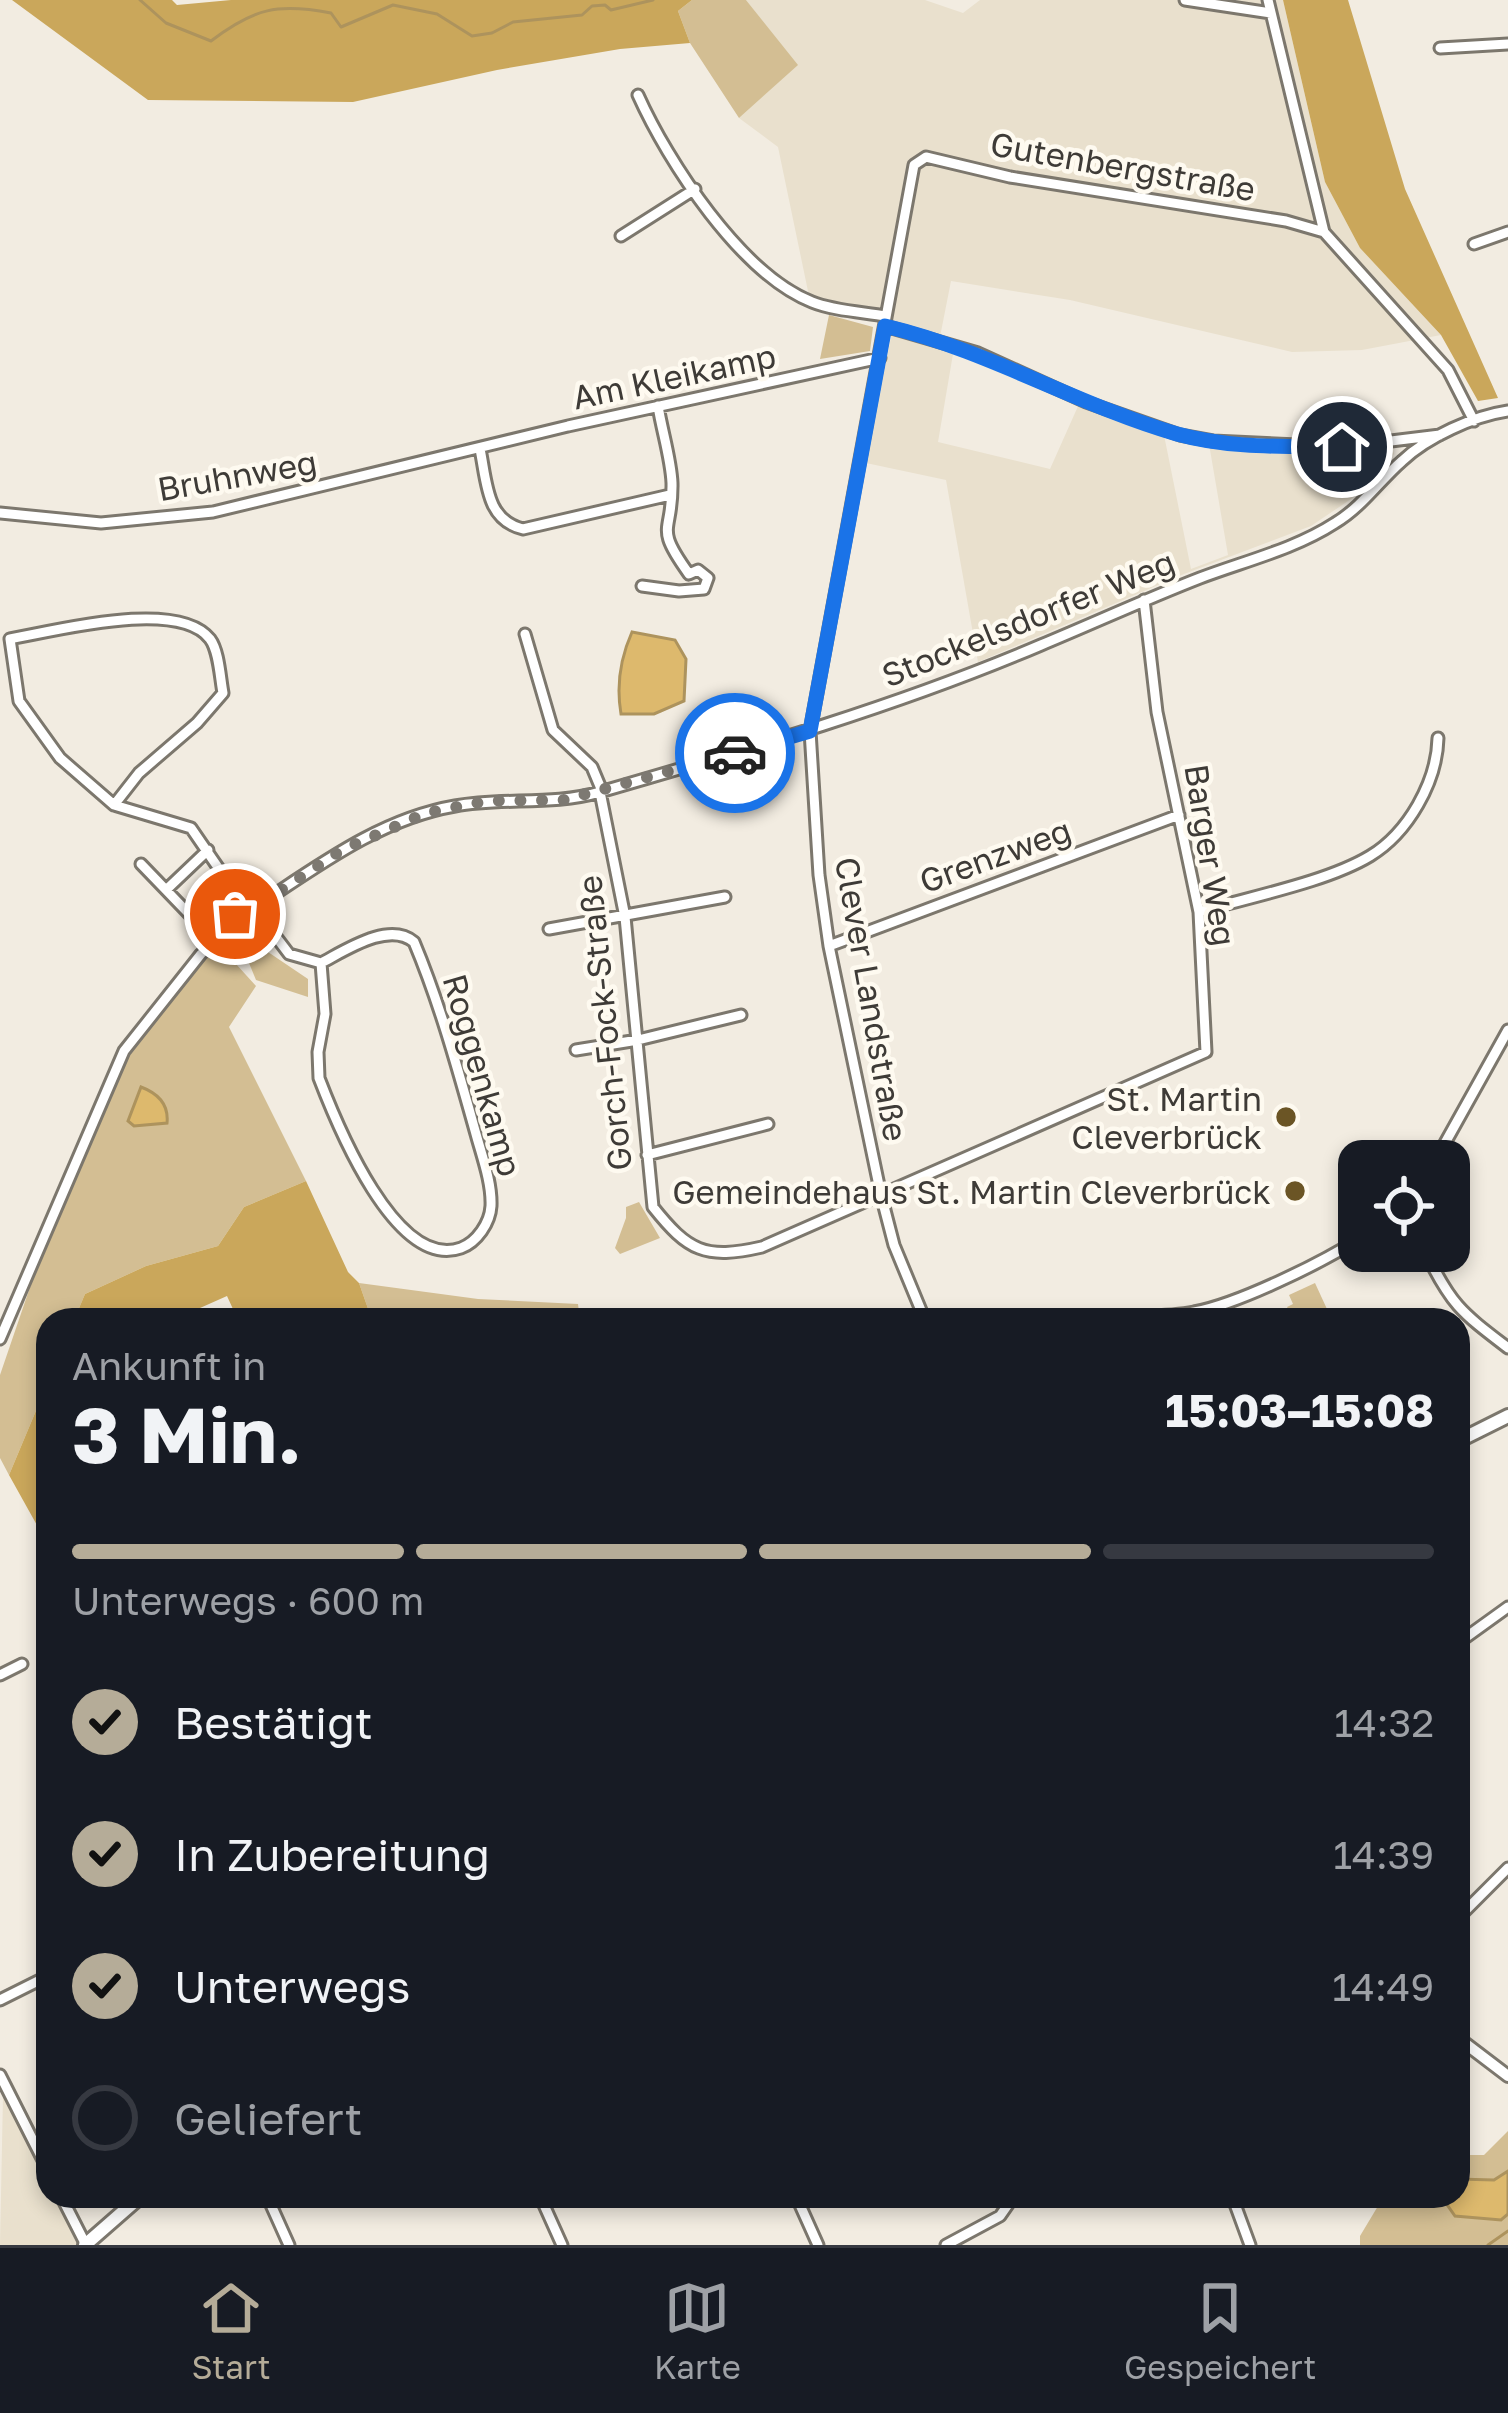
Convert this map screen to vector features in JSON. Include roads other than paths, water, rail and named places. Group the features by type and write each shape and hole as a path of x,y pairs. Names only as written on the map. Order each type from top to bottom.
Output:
{"main road":[{"path":"1470,1435 1508,1416"},
{"path":"85,2245 127,2208"}],"street":[{"path":"1185,0 1271,14"},
{"path":"1268,0 1324,232 1448,370 1474,421"},
{"path":"1440,48 1508,44"},
{"path":"638,95 677,167 729,235 809,302 886,321 978,353 1086,402 1180,435 1342,447 1445,434"},
{"name":"Gutenbergstraße","path":"914,165 926,157 1010,177 1286,221 1324,232"},
{"name":"Clever Landstraße","path":"914,165 810,731 818,875 829,946 880,1195 921,1308"},
{"path":"621,236 695,189"},
{"path":"1474,244 1508,232"},
{"name":"Am Kleikamp","path":"480,449 880,358"},
{"path":"658,406 672,484 665,531 689,574 689,587"},
{"name":"Stockelsdorfer Weg","path":"269,898 342,850 426,813 487,801 536,802 601,791 810,731 1028,651 1301,541 1336,523 1405,458 1445,434 1508,411"},
{"path":"480,449 494,514 524,530 670,495"},
{"name":"Bruhnweg","path":"0,513 100,524 213,512 480,449"},
{"path":"642,586 704,589 708,578 698,571 689,574"},
{"name":"Barger Weg","path":"880,1195 1206,1052 1199,912 1157,712 1144,601"},
{"path":"114,805 139,773 223,693 213,644 192,625 178,620 136,620 10,639 19,700 60,758 114,805 190,827 239,898"},
{"path":"525,634 553,730 592,766 601,791"},
{"path":"1199,912 1372,855 1405,823 1430,785 1438,738"},
{"name":"Gorch-Fock-Straße","path":"601,791 625,917 653,1207 680,1240 703,1250 736,1253 762,1247 880,1195"},
{"name":"Grenzweg","path":"829,946 1179,815"},
{"path":"166,890 208,850"},
{"path":"141,864 192,917"},
{"path":"257,892 269,898 273,915 267,925 255,930 238,921 239,898 257,892"},
{"path":"549,929 725,897"},
{"path":"0,1339 124,1051 201,954 238,921"},
{"path":"267,925 289,954 321,963"},
{"name":"Roggenkamp","path":"389,934 404,934 414,942 485,1168 491,1208 480,1235 466,1246 450,1251 417,1242 390,1218 350,1143 320,1078 318,1052 325,1014 321,963 389,934"},
{"path":"577,1050 741,1015"},
{"path":"1448,1140 1508,1030"},
{"path":"647,1155 768,1124"},
{"path":"1208,1308 1338,1249"},
{"path":"1435,1272 1456,1308"},
{"path":"1470,1319 1508,1348"},
{"path":"1470,1634 1508,1606"},
{"path":"0,1675 22,1664"},
{"path":"1470,1906 1508,1868"},
{"path":"0,2000 36,1982"},
{"path":"1470,2047 1508,2076"},
{"path":"0,2075 36,2146"},
{"path":"67,2208 85,2245"},
{"path":"273,2208 289,2245"},
{"path":"545,2208 562,2245"},
{"path":"801,2208 818,2245"},
{"path":"946,2245 1000,2216 1006,2208"},
{"path":"1236,2208 1250,2245"}],"waterway":[{"path":"140,0 166,23 211,41 240,21 281,9 331,13 341,27 393,5 437,14 472,36 492,33 513,22 582,15 592,6 605,5 611,10 653,0"},
{"path":"1488,2245 1508,2231"}],"place":[{"name":"St. Martin Cleverbrück","path":"1286,1117"},
{"name":"Gemeindehaus St. Martin Cleverbrück","path":"1295,1191"}]}
